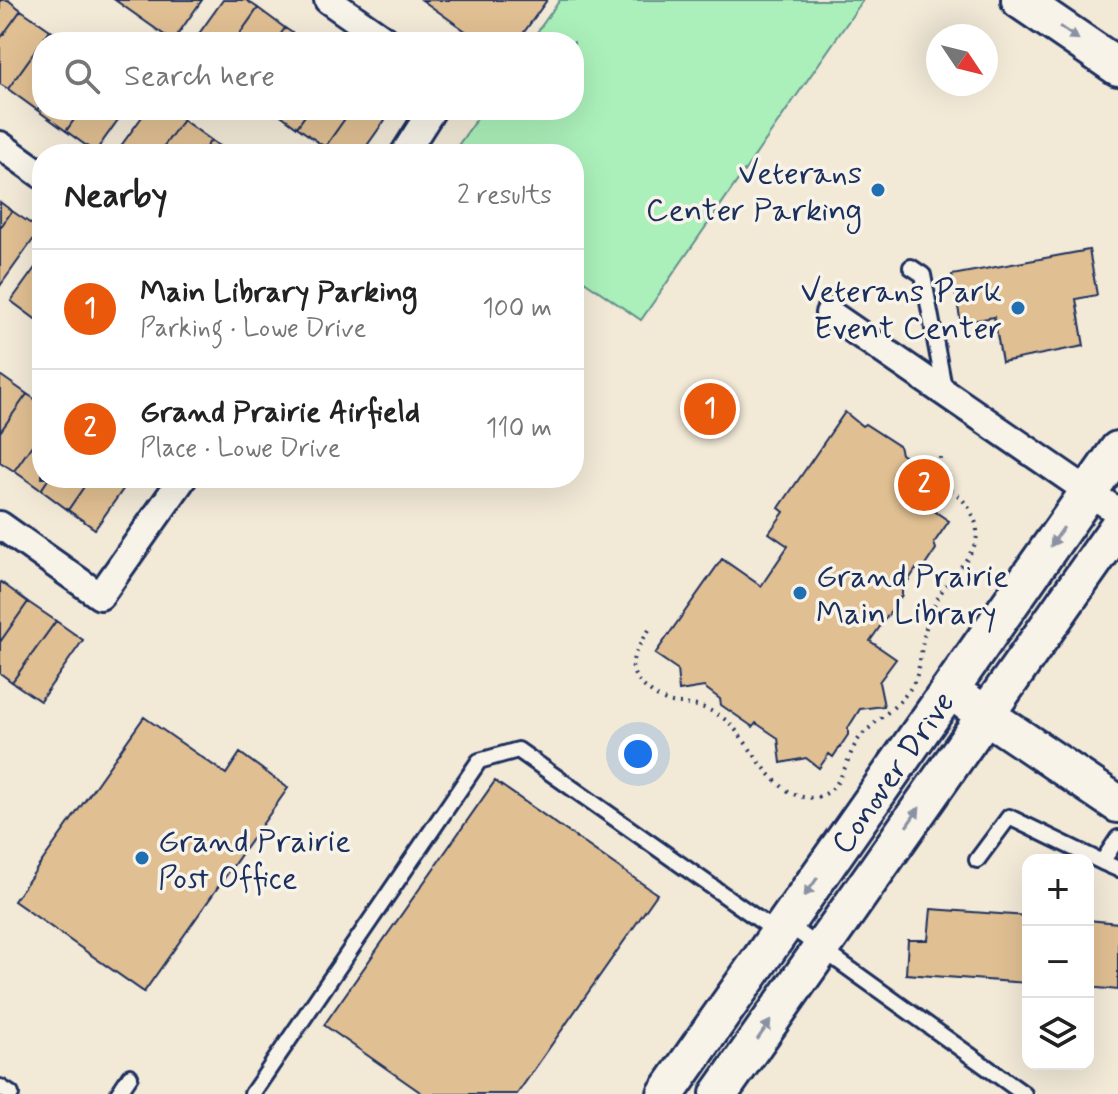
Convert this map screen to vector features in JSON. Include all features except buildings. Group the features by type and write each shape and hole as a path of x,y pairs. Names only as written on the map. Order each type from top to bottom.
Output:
{"street":[{"path":"328,0 374,32"},
{"path":"1020,0 1118,67"},
{"path":"410,144 426,120"},
{"path":"0,145 32,168"},
{"path":"829,313 1118,512"},
{"name":"Conover Drive","path":"666,1094 1118,450"},
{"path":"0,525 100,596 176,488"},
{"name":"Conover Drive","path":"719,1094 1118,527"},
{"path":"949,690 1118,804"}],"lane":[{"path":"911,267 923,275 945,393"},
{"path":"252,1094 479,761 518,750 782,928 821,948 1024,1094"},
{"path":"977,860 1009,817 1118,869"},
{"path":"1102,862 1118,838"},
{"path":"118,1094 130,1076"},
{"path":"0,1087 11,1094"}],"path":[{"path":"649,630 632,664 633,674 640,683 666,701 702,708 725,720 751,748 764,770 792,793 816,797 833,790 860,736 904,696 914,682 924,635 938,598 975,545 977,531 973,513 953,490 940,484 940,457"}],"green space":[{"path":"560,0 863,0 641,320 584,281 584,144 459,144 476,120 584,120 584,32 537,32"}],"place":[{"name":"Veterans Center Parking","path":"878,190"},
{"name":"Veterans Park Event Center","path":"1018,308"},
{"name":"Main Library Parking","path":"710,409"},
{"name":"Grand Prairie Airfield","path":"924,485"},
{"name":"Grand Prairie Main Library","path":"800,593"},
{"name":"Grand Prairie Post Office","path":"142,858"}]}
